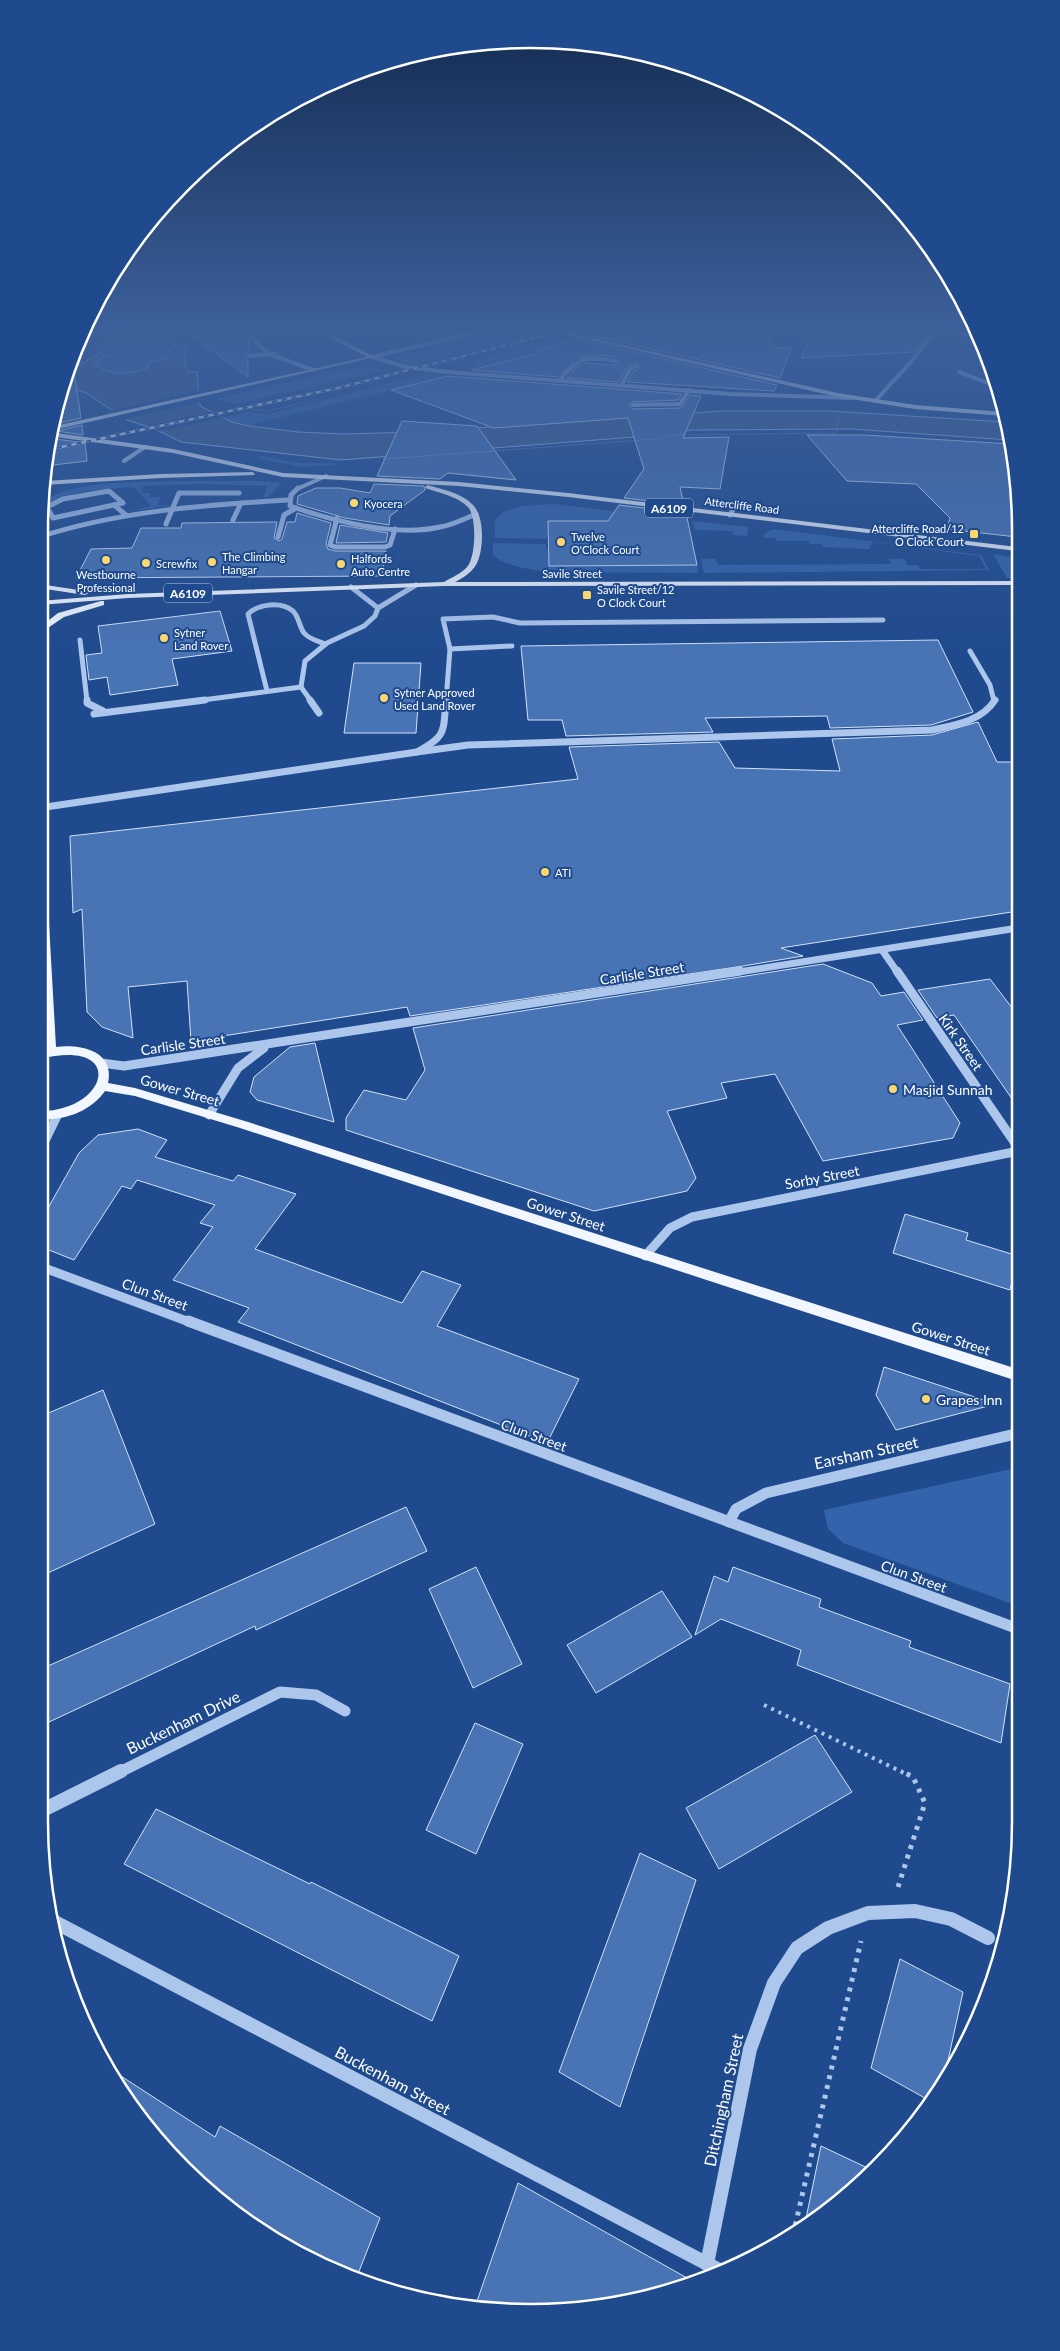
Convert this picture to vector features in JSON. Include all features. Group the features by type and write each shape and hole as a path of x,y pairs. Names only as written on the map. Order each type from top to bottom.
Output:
{"main road":[{"path":"69,437 72,434"},
{"name":"Attercliffe Road","path":"57,435 145,447 283,475 408,481 568,495 1012,548"},
{"name":"A6109","path":"51,482 207,474 283,475"},
{"path":"50,488 68,481"},
{"path":"408,481 461,499 474,508 478,518 474,562 466,572 444,584"},
{"name":"Savile Street","path":"48,602 128,596 444,584 1012,583"},
{"name":"Savile Street","path":"48,588 61,591 128,596"},
{"path":"48,626 67,613 128,596"},
{"path":"48,1012 50,1050 66,1048 81,1050 93,1055 101,1063 104,1071 101,1086 92,1098 83,1104 58,1114 48,1115"},
{"name":"Gower Street","path":"101,1086 135,1092 209,1115 1012,1373"}],"street":[{"path":"124,461 145,447"},
{"path":"326,476 300,487 290,494 288,500 290,506 337,518 395,529 437,528 476,514"},
{"path":"49,506 63,500 109,491 123,503 53,518 49,511"},
{"path":"166,524 179,493 239,493"},
{"path":"48,534 61,529 174,507 288,500"},
{"path":"730,515 738,502"},
{"path":"233,520 241,503"},
{"path":"114,505 126,515"},
{"path":"278,537 284,515 296,508"},
{"path":"337,518 330,544 335,547 385,547 390,545 395,529"},
{"path":"319,713 301,687 305,662 325,644 368,623 376,615 378,608 416,586"},
{"path":"351,587 378,608"},
{"path":"267,691 248,614 251,610 261,607 287,607 294,611 303,632 325,644"},
{"path":"417,752 436,742 443,730 450,648 443,619 494,616 520,623 883,620"},
{"path":"80,640 88,703 106,712"},
{"path":"450,648 512,646"},
{"path":"48,807 468,745 940,728 974,720 988,712 995,700 990,684 970,651"},
{"path":"94,714 301,687"},
{"name":"Carlisle Street","path":"101,1063 124,1066 269,1045 1012,929"},
{"name":"Kirk Street","path":"882,950 1012,1140"},
{"name":"Carlisle Street","path":"209,1115 233,1072 256,1052 269,1045"},
{"path":"48,1137 58,1114"},
{"name":"Sorby Street","path":"644,1256 670,1228 692,1217 1012,1151"},
{"name":"Clun Street","path":"48,1269 1012,1627"},
{"name":"Earsham Street","path":"729,1522 736,1509 766,1493 806,1482 876,1468 1012,1435"},
{"name":"Buckenham Drive","path":"48,1808 280,1692 316,1696 346,1711"},
{"name":"Ditchingham Street","path":"707,2264 750,2049 774,1982 797,1948 828,1928 868,1913 915,1911 951,1919 988,1938"},
{"name":"Buckenham Street","path":"59,1924 714,2268"}],"path":[{"path":"376,459 656,439 675,434 698,434"},
{"path":"764,1705 913,1777 925,1803 890,1913"},
{"path":"796,2223 868,1913"}],"shaded area":[{"path":"164,434 661,434 341,460 181,442"},
{"path":"919,434 1002,434 1004,440"},
{"path":"260,456 298,463 334,463 336,465 301,467 257,458"},
{"path":"260,481 282,483 267,498 264,497 267,486 204,484 143,486 141,493 150,493 150,497 161,497 158,505 172,505 127,512 151,506 135,488 88,491 64,496 49,503 49,498 72,489 122,482"},
{"path":"554,504 685,520 688,524 548,521 548,537 546,539 495,538 495,522 505,512 530,505"},
{"path":"692,521 748,527 747,536 733,535 733,531 695,530"},
{"path":"773,529 981,555 989,570 704,573 701,559 716,559 718,565 891,564 889,559 905,559 907,565 918,565 920,569 986,569 979,556 873,542 869,549 823,547 822,544 810,544 809,541 778,541 775,538 764,538 764,534"},
{"path":"493,543 546,544 546,549 549,550 549,566 697,565 698,573 547,572 518,567 499,559 493,555"},
{"path":"993,554 1012,557 1012,578 1007,578"},
{"path":"1012,1469 1012,1604 843,1543 828,1529 824,1510"}],"building":[{"path":"396,434 483,434 516,480 448,473 440,479 377,476"},
{"path":"633,434 685,434 683,438 729,437 720,489 680,487 684,505 624,498 644,469"},
{"path":"807,435 864,435 1004,444 1011,498 1012,536 947,529 950,518 916,484 847,481"},
{"path":"56,439 85,443 87,461 52,465"},
{"name":"Kyocera","path":"374,484 424,486 425,490 390,516 389,525 345,518 297,504 298,496 316,488 340,488 370,493"},
{"path":"619,505 686,513 697,565 549,566 548,521 608,521"},
{"path":"297,513 331,523 326,544 328,549 335,551 386,551 382,576 76,578 91,549 132,548 141,528 181,528 182,523 277,522 274,538 279,541 282,539 287,522 295,522"},
{"path":"340,525 388,533 386,542 336,543"},
{"name":"Sytner Land Rover","path":"220,611 232,651 172,659 178,685 110,695 107,677 89,680 86,655 102,653 98,626"},
{"path":"938,640 973,712 931,725 830,728 827,716 705,718 713,732 566,736 562,720 528,720 521,646"},
{"name":"Sytner Approved Used Land Rover","path":"354,663 421,663 416,733 344,733"},
{"name":"ATI","path":"978,722 997,762 1012,762 1012,912 781,948 803,956 743,966 410,1016 407,1007 191,1041 187,981 128,987 133,1038 102,1027 87,1012 82,909 73,913 70,836 578,779 569,747 719,742 735,768 840,771 832,739 932,735"},
{"path":"823,964 872,983 881,996 904,992 923,1020 897,1025 960,1123 953,1138 823,1161 775,1074 721,1083 727,1098 667,1111 696,1178 687,1191 594,1211 346,1130 346,1118 364,1090 406,1100 425,1070 413,1028"},
{"path":"990,979 1012,1008 1012,1099 954,1015 937,1018 918,990"},
{"path":"315,1043 334,1122 257,1100 250,1092 254,1077 290,1047"},
{"path":"138,1129 167,1140 155,1157 233,1181 238,1175 296,1194 255,1249 402,1303 422,1271 461,1285 437,1326 579,1379 547,1443 238,1322 249,1308 173,1280 213,1227 200,1223 215,1205 137,1180 131,1189 122,1186 74,1260 48,1250 48,1208 79,1153 98,1135"},
{"path":"905,1214 968,1233 966,1240 1012,1254 1012,1282 1010,1290 893,1253"},
{"name":"Grapes Inn","path":"884,1367 996,1404 896,1430 876,1395"},
{"path":"103,1390 155,1524 48,1573 48,1413"},
{"path":"406,1507 427,1551 256,1630 255,1626 49,1722 48,1666"},
{"path":"476,1567 522,1664 473,1688 429,1589"},
{"path":"733,1567 821,1599 819,1607 911,1641 909,1647 1010,1684 1001,1743 797,1665 801,1650 721,1619 695,1635 714,1576 728,1582"},
{"path":"662,1591 692,1637 596,1693 567,1645"},
{"path":"475,1723 523,1744 476,1854 426,1830"},
{"path":"815,1735 852,1792 719,1869 686,1808"},
{"path":"156,1809 310,1884 311,1882 459,1956 432,2021 124,1864"},
{"path":"640,1853 696,1880 620,2107 559,2072"},
{"path":"900,1959 963,1992 948,2063 925,2098 871,2068"},
{"path":"121,2076 215,2137 220,2126 380,2218 359,2272 317,2254 289,2239 236,2204 189,2162 147,2115"},
{"path":"821,2146 866,2167 824,2204 806,2216"},
{"path":"518,2183 686,2278 655,2287 593,2299 530,2304 477,2300"}],"railway":[{"path":"55,448 123,434"}],"place":[{"name":"Kyocera","path":"354,503"},
{"name":"Attercliffe Road/12 O Clock Court","path":"974,534"},
{"name":"Twelve O'Clock Court","path":"561,542"},
{"name":"Westbourne Professional","path":"106,560"},
{"name":"The Climbing Hangar","path":"212,562"},
{"name":"Screwfix","path":"146,563"},
{"name":"Halfords Auto Centre","path":"341,564"},
{"name":"Savile Street/12 O Clock Court","path":"587,595"},
{"name":"Sytner Land Rover","path":"164,638"},
{"name":"Sytner Approved Used Land Rover","path":"384,698"},
{"name":"ATI","path":"545,872"},
{"name":"Masjid Sunnah","path":"893,1089"},
{"name":"Grapes Inn","path":"926,1399"}]}
